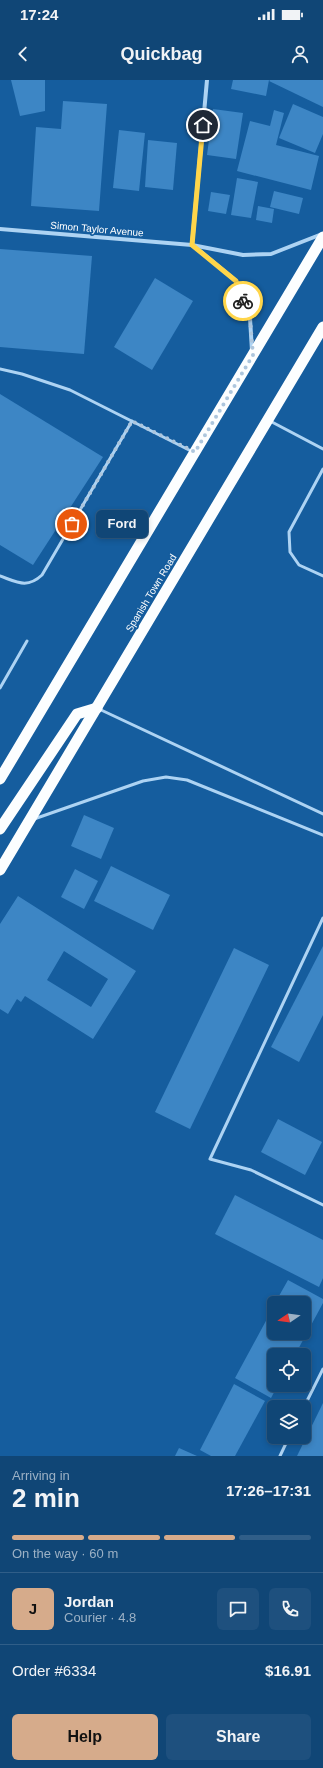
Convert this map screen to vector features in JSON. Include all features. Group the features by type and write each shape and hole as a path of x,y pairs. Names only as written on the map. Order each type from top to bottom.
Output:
{"highway":[{"path":"1,777 323,237"},
{"name":"Spanish Town Road","path":"0,870 323,327"},
{"path":"0,829 77,714 97,708"}],"street":[{"path":"207,80 192,245 236,281 250,318 253,355"},
{"name":"Simon Taylor Avenue","path":"0,229 192,245 243,255 271,254 323,234"}],"lane":[{"path":"0,369 22,374 70,390 195,452"},
{"path":"268,420 323,449"},
{"path":"0,576 22,583 35,582 42,575 132,421"},
{"path":"323,469 289,532 290,552 299,565 323,576"},
{"path":"0,688 27,641"},
{"path":"97,708 323,814"},
{"path":"30,820 143,782 166,777 187,780 323,835"},
{"path":"323,918 210,1159 252,1170 323,1205"},
{"path":"308,1400 323,1369"},
{"path":"280,1456 286,1444"}],"building":[{"path":"11,80 45,80 45,111 20,116"},
{"path":"233,80 269,80 266,96 231,89"},
{"path":"323,80 323,107 269,81"},
{"path":"63,101 107,104 99,211 31,206 36,127 61,129"},
{"path":"293,104 323,117 323,134 315,153 279,138"},
{"path":"213,109 243,113 236,159 207,155"},
{"path":"274,110 284,113 276,145 319,156 311,190 237,171 250,121 270,126"},
{"path":"119,130 145,133 139,191 113,188"},
{"path":"148,140 177,143 173,190 145,187"},
{"path":"237,178 258,182 251,218 231,215"},
{"path":"274,191 303,198 299,214 270,207"},
{"path":"211,192 230,195 226,214 208,211"},
{"path":"258,206 274,209 272,223 256,220"},
{"path":"0,249 92,256 84,354 0,347"},
{"path":"155,278 193,301 152,370 114,347"},
{"path":"0,394 103,457 33,565 0,545"},
{"path":"84,815 114,828 101,859 71,846"},
{"path":"111,866 170,895 153,930 94,901"},
{"path":"75,869 98,881 84,909 61,897"},
{"path":"18,896 136,971 93,1039 25,996 21,1002 17,999 8,1014 0,1009 0,924","holes":["64,951 108,979 91,1007 47,980"]},
{"path":"323,946 323,1015 299,1062 271,1047"},
{"path":"234,948 269,965 190,1129 155,1112"},
{"path":"278,1119 322,1142 305,1175 261,1152"},
{"path":"235,1195 323,1240 323,1278 319,1287 215,1234"},
{"path":"288,1280 323,1299 323,1303 311,1325 311,1296 279,1296"},
{"path":"267,1319 267,1340 303,1340 299,1348 267,1348 267,1392 274,1392 271,1398 235,1378"},
{"path":"234,1384 265,1401 235,1456 211,1456 200,1450"},
{"path":"323,1403 323,1456 297,1456 303,1444 311,1444 311,1427"},
{"path":"179,1448 197,1456 175,1456"}],"way so far":[{"path":"72,524 132,421 195,452 253,355 250,318 243,301"}],"place":[{"name":"Ford","path":"72,524"}],"route":[{"path":"203,125 192,245 236,281 243,301"}]}
